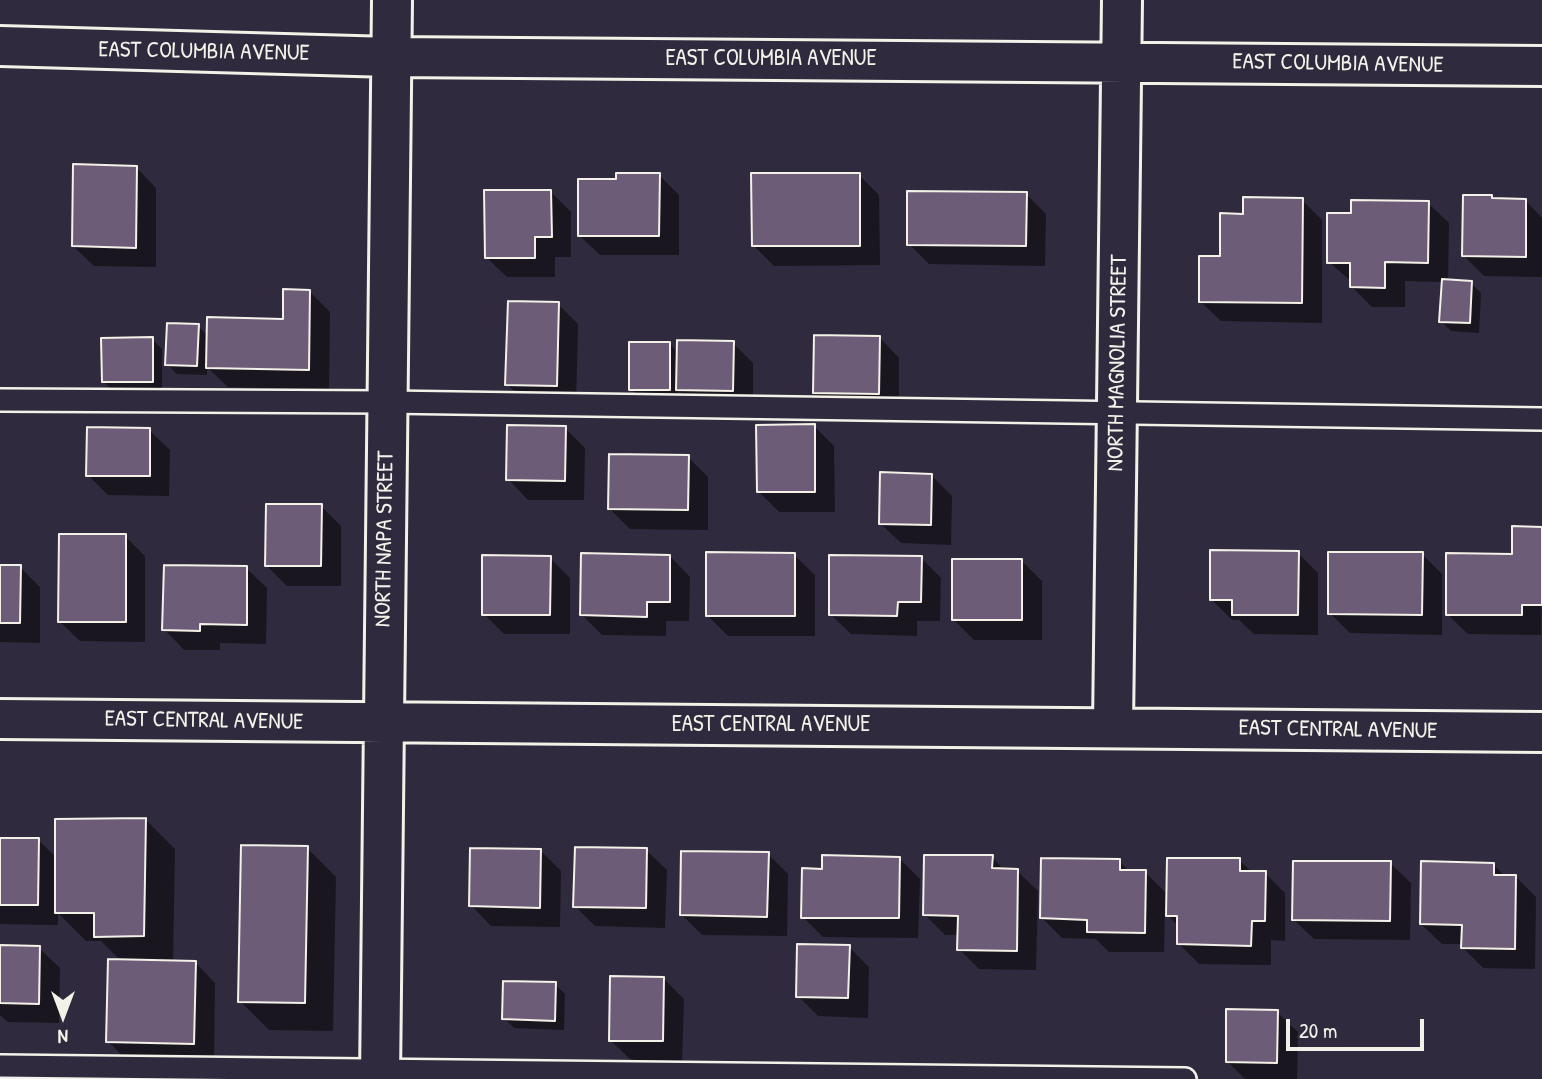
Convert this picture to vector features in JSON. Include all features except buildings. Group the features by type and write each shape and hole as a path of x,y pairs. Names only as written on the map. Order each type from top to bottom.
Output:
{"street":[{"name":"NORTH NAPA STREET","path":"380,1075 392,0"},
{"name":"NORTH MAGNOLIA STREET","path":"1113,727 1122,0"},
{"name":"EAST COLUMBIA AVENUE","path":"0,46 391,57 1542,66"},
{"name":"EAST CENTRAL AVENUE","path":"0,719 1542,732"}],"lane":[{"path":"0,400 387,402 1542,419"},
{"path":"0,1066 380,1075 1185,1079"}]}
